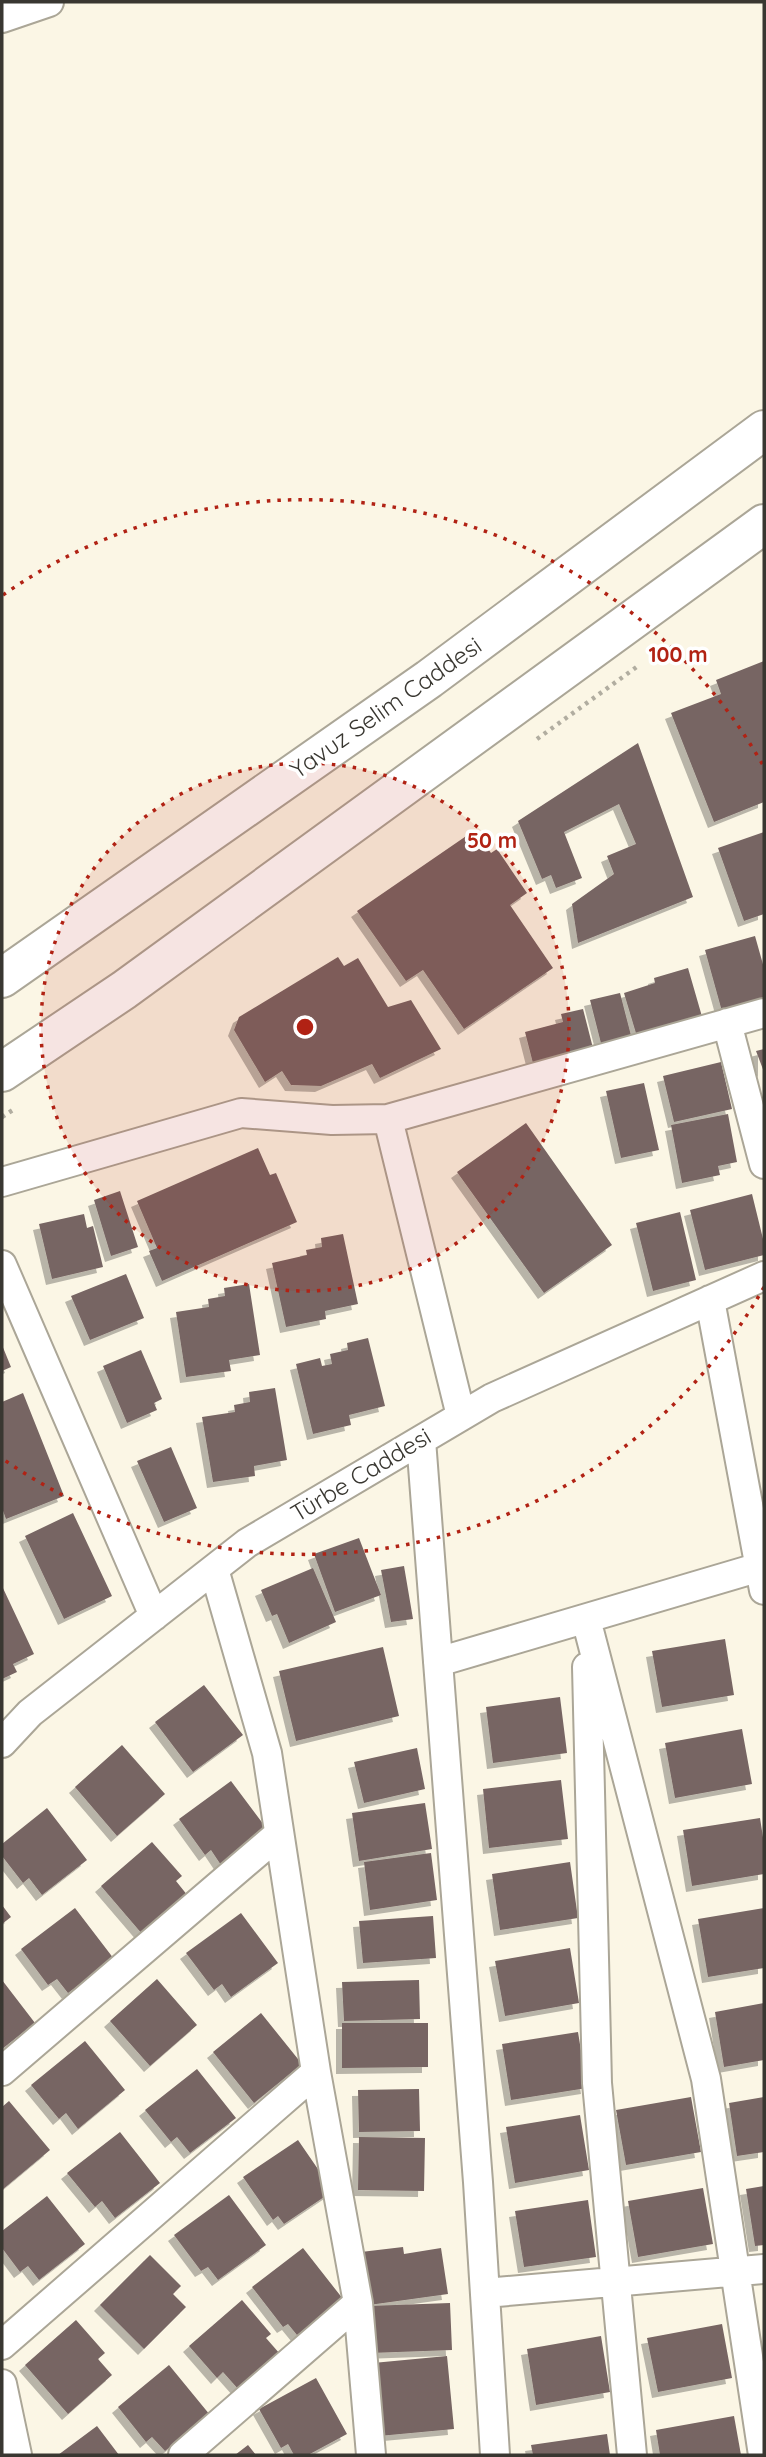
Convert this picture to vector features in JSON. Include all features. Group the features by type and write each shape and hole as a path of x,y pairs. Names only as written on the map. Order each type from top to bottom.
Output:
{"main road":[{"name":"Yavuz Selim Caddesi","path":"2,978 429,679 764,429"},
{"path":"2,1072 135,982 764,524"}],"street":[{"path":"2,18 49,2"},
{"path":"2,1182 240,1113 332,1120 388,1119 764,1013"},
{"path":"727,1023 764,1164"},
{"path":"388,1119 461,1416"},
{"path":"2,1265 153,1616"},
{"name":"Türbe Caddesi","path":"2,1743 30,1713 247,1543 492,1398 764,1276"},
{"path":"438,1662 586,1619 762,1579 760,1536 710,1300"},
{"path":"421,1440 495,2455"},
{"path":"214,1569 267,1753 316,2072 358,2303 371,2455"},
{"path":"586,1619 706,2079 763,2455"},
{"path":"586,1619 597,2083 632,2455"},
{"path":"2,2071 279,1834"},
{"path":"2,2344 316,2072"},
{"path":"485,2293 764,2269"},
{"path":"183,2455 358,2303"},
{"path":"2,2384 17,2455"}],"building":[{"path":"764,661 764,802 714,822 671,713 721,694 716,680"},
{"path":"638,743 693,897 578,943 572,904 614,874 607,856 636,844 619,804 564,832 582,878 556,888 551,875 542,879 518,821"},
{"path":"475,830 491,853 497,849 527,893 510,905 553,968 464,1029 423,970 406,981 357,911"},
{"path":"764,832 764,914 744,921 718,848"},
{"path":"755,936 764,968 764,1003 723,1015 705,950"},
{"path":"338,957 344,966 358,958 388,1007 411,1000 441,1049 380,1078 372,1064 321,1086 291,1085 282,1071 265,1082 234,1030 239,1017"},
{"path":"688,968 703,1020 638,1040 624,993 655,983 654,978"},
{"path":"620,993 634,1047 604,1055 590,1000"},
{"path":"583,1009 595,1056 535,1071 525,1032 563,1022 561,1014"},
{"path":"764,1049 764,1072 756,1051"},
{"path":"721,1062 732,1109 674,1122 663,1076"},
{"path":"644,1083 659,1150 621,1158 606,1091"},
{"path":"728,1114 737,1162 718,1166 720,1175 682,1183 671,1125"},
{"path":"526,1123 612,1245 544,1293 457,1172"},
{"path":"258,1148 270,1175 276,1173 297,1222 162,1281 149,1251 157,1248 137,1201"},
{"path":"120,1191 138,1247 111,1256 94,1200"},
{"path":"752,1194 764,1243 764,1255 705,1270 690,1210"},
{"path":"680,1212 696,1280 653,1291 636,1223"},
{"path":"84,1214 87,1228 93,1226 103,1267 52,1279 39,1224"},
{"path":"343,1234 358,1304 325,1311 326,1319 286,1327 272,1263 307,1255 306,1250 322,1247 321,1238"},
{"path":"126,1274 144,1318 90,1340 71,1296"},
{"path":"249,1284 260,1355 229,1360 231,1371 186,1377 176,1312 209,1307 208,1299 225,1296 224,1288"},
{"path":"368,1338 385,1406 349,1415 351,1425 313,1434 296,1364 320,1358 322,1366 332,1364 330,1354 348,1350 347,1343"},
{"path":"2,1345 11,1367 2,1371"},
{"path":"141,1350 162,1399 154,1403 157,1410 127,1423 103,1366"},
{"path":"275,1388 287,1460 254,1466 255,1476 213,1482 202,1417 235,1412 234,1405 250,1402 249,1392"},
{"path":"23,1393 64,1496 6,1519 2,1508 2,1402"},
{"path":"171,1447 197,1508 164,1522 137,1461"},
{"path":"73,1513 112,1596 64,1619 25,1536"},
{"path":"359,1538 381,1595 335,1612 314,1554"},
{"path":"404,1566 413,1619 391,1622 381,1570"},
{"path":"313,1568 336,1622 289,1643 277,1614 272,1616 261,1590"},
{"path":"2,1586 34,1654 13,1664 17,1672 2,1679"},
{"path":"725,1639 734,1695 662,1707 652,1651"},
{"path":"383,1647 399,1716 296,1741 279,1671"},
{"path":"204,1685 243,1735 193,1772 155,1722"},
{"path":"560,1697 567,1753 493,1763 486,1707"},
{"path":"742,1729 752,1784 675,1798 665,1743"},
{"path":"122,1745 165,1794 117,1836 75,1787"},
{"path":"417,1748 425,1789 364,1803 354,1762"},
{"path":"561,1780 568,1839 489,1848 483,1789"},
{"path":"231,1781 270,1833 223,1868 211,1850 205,1855 179,1819"},
{"path":"425,1803 432,1849 359,1861 352,1813"},
{"path":"47,1808 87,1860 42,1895 29,1878 23,1883 2,1856 2,1844"},
{"path":"760,1818 764,1844 764,1874 692,1886 683,1830"},
{"path":"152,1842 182,1876 176,1881 188,1896 143,1935 101,1886"},
{"path":"431,1853 437,1900 370,1910 364,1862"},
{"path":"570,1862 578,1918 500,1930 492,1874"},
{"path":"2,1905 11,1917 2,1924"},
{"path":"75,1908 114,1959 68,1993 57,1979 48,1985 21,1949"},
{"path":"764,1908 764,1968 708,1977 698,1919"},
{"path":"241,1913 278,1963 231,1997 222,1984 214,1990 186,1953"},
{"path":"433,1916 436,1958 363,1963 359,1921"},
{"path":"570,1948 579,2003 505,2016 495,1961"},
{"path":"157,1979 197,2025 150,2066 110,2021"},
{"path":"2,1980 35,2023 2,2049"},
{"path":"419,1980 420,2019 344,2021 342,1982"},
{"path":"764,2003 764,2060 724,2067 715,2012"},
{"path":"261,2013 302,2064 254,2103 213,2052"},
{"path":"342,2023 428,2023 428,2067 342,2068"},
{"path":"578,2032 587,2088 511,2100 502,2044"},
{"path":"85,2041 125,2090 78,2129 66,2113 59,2119 31,2085"},
{"path":"197,2069 236,2118 190,2153 177,2137 171,2142 145,2110"},
{"path":"419,2089 420,2131 359,2132 358,2090"},
{"path":"691,2097 701,2152 626,2165 616,2110"},
{"path":"764,2097 764,2152 737,2156 729,2103"},
{"path":"9,2101 50,2150 2,2190 2,2107"},
{"path":"580,2115 589,2170 515,2183 506,2127"},
{"path":"120,2132 160,2183 115,2218 102,2201 95,2207 67,2173"},
{"path":"359,2137 425,2138 424,2191 358,2190"},
{"path":"298,2140 333,2191 284,2224 278,2216 273,2220 243,2177"},
{"path":"764,2186 764,2245 755,2246 746,2189"},
{"path":"703,2188 713,2244 638,2257 628,2201"},
{"path":"229,2195 266,2245 218,2280 208,2267 201,2271 174,2235"},
{"path":"47,2196 85,2244 39,2280 28,2266 20,2272 2,2248 2,2231"},
{"path":"588,2200 596,2257 524,2267 515,2211"},
{"path":"403,2247 404,2254 441,2248 448,2294 369,2305 361,2252"},
{"path":"303,2248 343,2299 297,2335 288,2324 283,2327 252,2287"},
{"path":"150,2255 181,2286 173,2294 186,2307 144,2349 100,2305"},
{"path":"242,2300 271,2334 266,2338 280,2354 239,2390 223,2372 217,2378 189,2346"},
{"path":"450,2303 452,2350 370,2353 368,2306"},
{"path":"76,2320 105,2353 98,2359 112,2375 68,2414 25,2365"},
{"path":"722,2324 732,2378 658,2392 647,2338"},
{"path":"601,2336 610,2392 536,2405 527,2349"},
{"path":"447,2356 454,2429 379,2436 373,2363"},
{"path":"169,2365 210,2415 165,2451 152,2437 146,2442 118,2407"},
{"path":"316,2378 347,2434 308,2455 294,2455 288,2444 281,2448 259,2409"},
{"path":"734,2416 741,2455 660,2455 656,2430"},
{"path":"97,2426 119,2455 58,2455"},
{"path":"607,2434 610,2455 533,2455 531,2445"},
{"path":"248,2445 256,2455 235,2455"}]}
